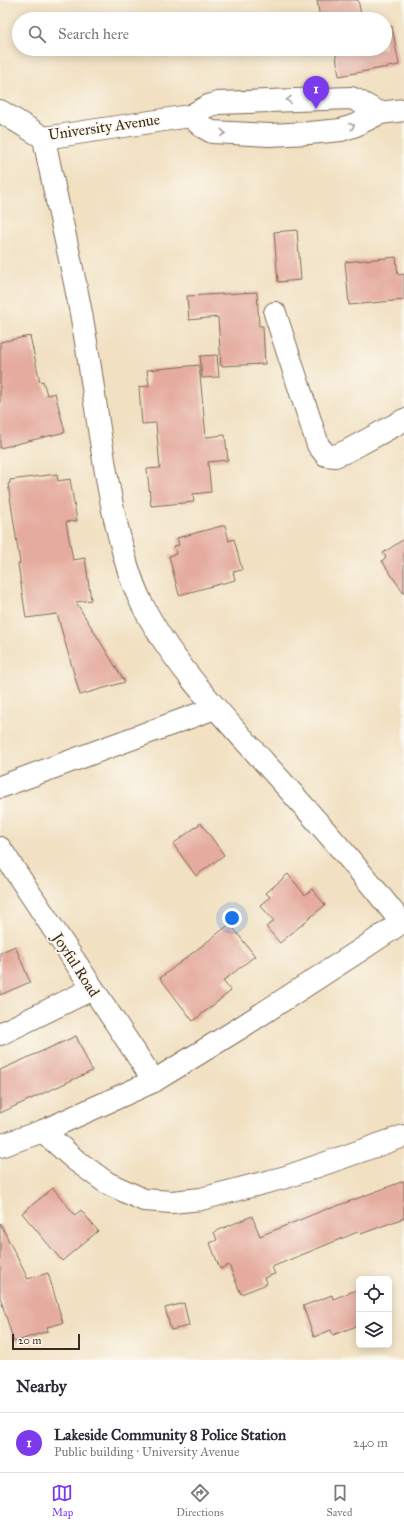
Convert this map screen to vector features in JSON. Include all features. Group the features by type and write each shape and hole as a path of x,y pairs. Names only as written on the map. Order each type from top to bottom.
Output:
{"street":[{"name":"University Avenue","path":"0,111 44,138 190,116 208,106 218,103 351,98 380,113"},
{"path":"190,116 203,127 212,132 270,135 309,134 341,130 356,125 380,113 404,110"},
{"path":"0,1146 43,1131 154,1081 359,952 402,922 370,882 215,708 168,647 142,604 124,556 107,479 99,437 84,329 75,279 53,186 44,138"},
{"path":"275,313 318,445 326,455 335,456 347,451 404,420"},
{"path":"0,787 215,708"},
{"name":"Joyful Road","path":"0,848 154,1081"},
{"path":"0,1034 92,989"},
{"path":"43,1131 74,1159 107,1183 144,1200 172,1202 201,1199 286,1177 404,1136"}],"building":[{"path":"317,0 358,0 361,12 319,12"},
{"path":"392,26 399,65 339,76 336,56 392,56"},
{"path":"297,230 301,280 278,282 274,232"},
{"path":"396,257 398,275 404,274 404,300 349,305 345,262"},
{"path":"257,292 259,326 263,326 265,364 221,366 218,317 189,320 187,296"},
{"path":"30,336 40,382 43,381 47,395 55,393 65,432 0,448 0,342"},
{"path":"217,355 219,377 202,378 200,356"},
{"path":"199,365 206,437 225,435 228,460 208,462 211,492 193,494 194,502 151,506 147,469 160,468 156,423 142,424 139,387 149,386 147,370"},
{"path":"57,474 58,481 70,479 77,521 66,522 73,560 85,558 91,600 76,602 125,682 80,695 57,614 26,618 18,564 20,563 8,484 10,483 10,480"},
{"path":"225,525 229,541 234,539 242,570 233,572 235,580 179,595 169,556 176,554 174,546 179,545 177,538"},
{"path":"404,539 404,594 382,561 386,557 383,553"},
{"path":"201,823 224,855 196,876 173,844"},
{"path":"288,874 305,895 312,889 325,905 280,943 266,927 274,921 260,905 270,897 266,893"},
{"path":"230,924 255,956 223,981 231,991 193,1021 160,978"},
{"path":"15,946 30,982 0,995 0,953"},
{"path":"76,1036 92,1071 0,1113 0,1070"},
{"path":"404,1181 404,1218 361,1234 360,1231 272,1267 275,1274 264,1278 267,1284 241,1294 229,1265 220,1269 210,1243 217,1240 214,1232 252,1216 260,1236 329,1208"},
{"path":"53,1188 75,1215 81,1210 98,1231 62,1261 22,1213"},
{"path":"0,1223 28,1279 48,1273 63,1323 47,1327 48,1331 14,1342 0,1297"},
{"path":"356,1290 356,1326 333,1335 331,1330 314,1337 303,1306 332,1295 333,1299"},
{"path":"184,1303 189,1326 171,1330 165,1308"}],"place":[{"name":"Lakeside Community 8 Police Station","path":"316,109"}]}
